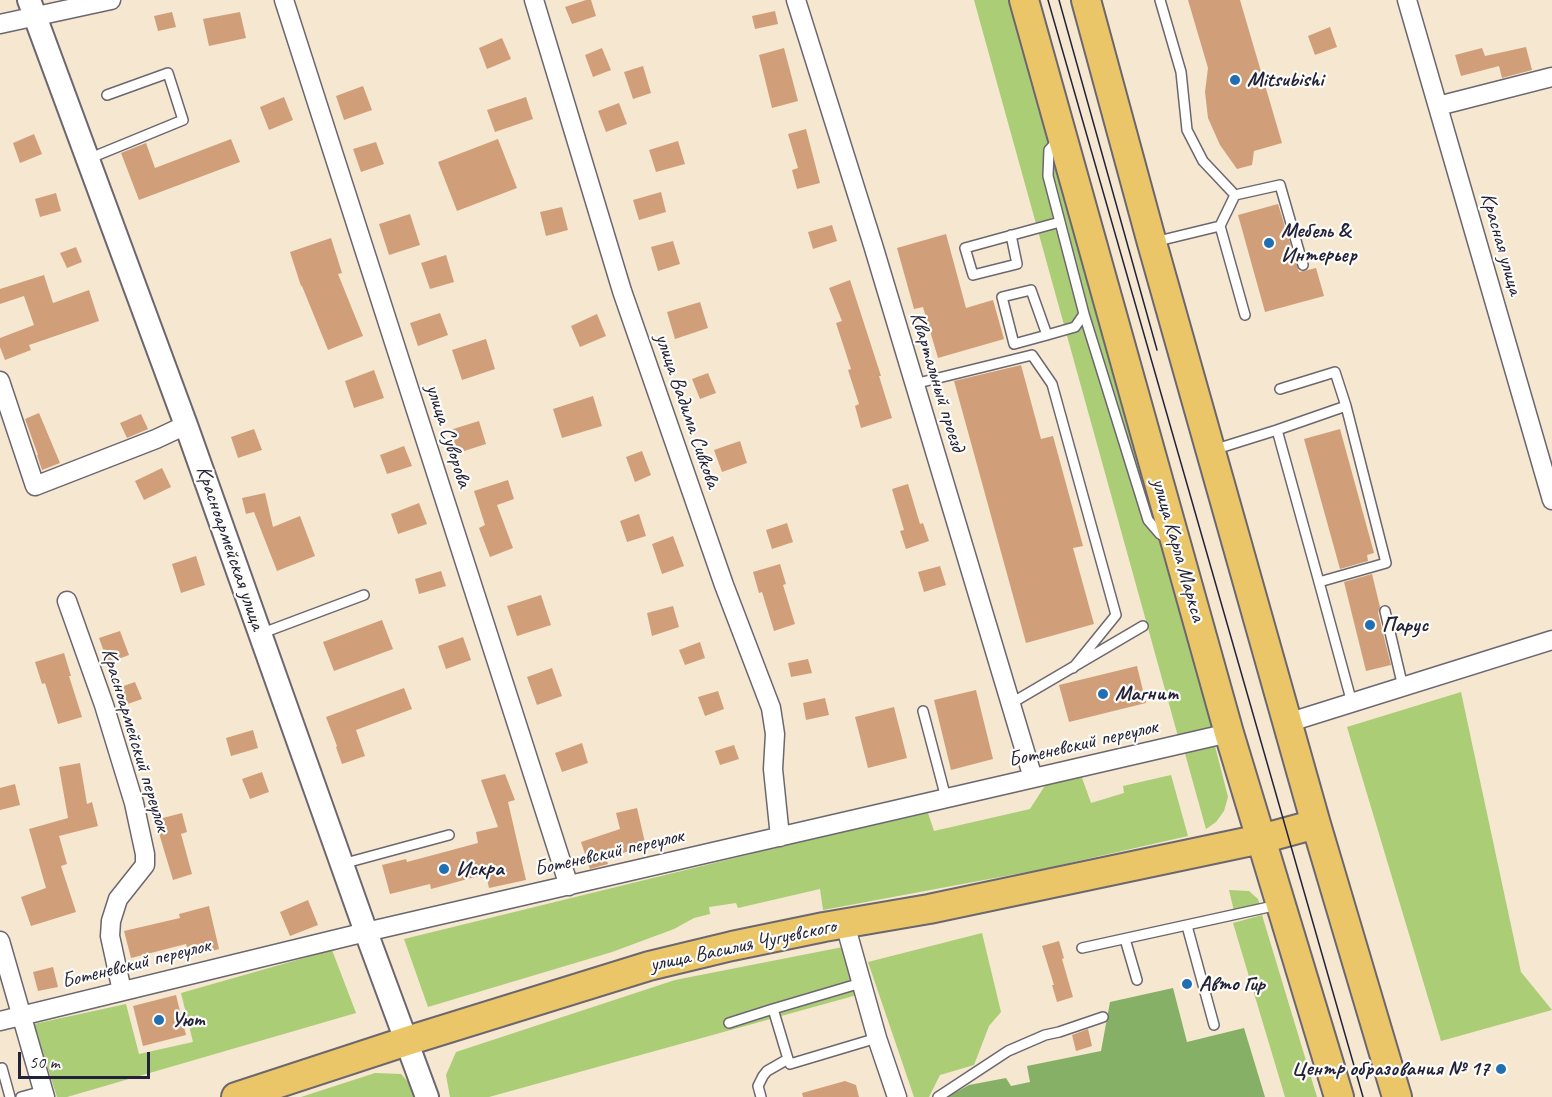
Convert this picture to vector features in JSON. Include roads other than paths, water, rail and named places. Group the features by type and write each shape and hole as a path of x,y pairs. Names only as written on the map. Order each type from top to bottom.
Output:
{"main road":[{"name":"улица Карла Маркса","path":"1024,0 1229,733 1339,1097"},
{"path":"1086,0 1287,723 1397,1097"},
{"name":"улица Василия Чугуевского","path":"236,1097 649,966 732,946 929,909 1261,839 1316,824"}],"street":[{"path":"0,24 32,8 111,0"},
{"name":"улица Суворова","path":"284,0 569,886"},
{"name":"улица Вадима Сивкова","path":"534,0 622,291 720,574 771,708 775,734 772,769 780,837"},
{"name":"Квартальный проезд","path":"796,0 876,256 1033,778"},
{"name":"Красная улица","path":"1407,0 1552,500"},
{"name":"Красноармейская улица","path":"32,8 186,425 427,1097"},
{"path":"1438,106 1552,77"},
{"path":"0,381 35,486 186,425"},
{"name":"Красноармейский переулок","path":"67,601 104,705 134,803 145,854 145,865 118,899 111,921 110,936 122,991"},
{"path":"1287,723 1552,640"},
{"name":"Ботеневский переулок","path":"0,1021 366,932 1229,733"},
{"path":"845,924 877,1038 897,1097"},
{"path":"0,941 44,1094"}],"lane":[{"path":"1160,0 1181,72 1187,130 1203,161 1235,195"},
{"path":"88,159 183,120 168,73 107,95"},
{"path":"1062,136 1049,150 1048,176 1084,314 1148,520 1160,534 1176,545"},
{"path":"1235,195 1280,185 1303,265"},
{"path":"1235,195 1220,226 1245,315"},
{"path":"1011,235 1017,264 973,275 965,248 1011,235 1060,222"},
{"path":"1152,243 1220,226"},
{"path":"1047,335 1031,290 1002,297 1014,344 1047,335 1075,327 1084,314"},
{"path":"914,384 1032,355 1052,384 1116,615 1072,668"},
{"path":"1280,389 1335,372 1346,406 1386,563 1319,582"},
{"path":"1211,451 1346,406"},
{"path":"1277,430 1352,703"},
{"path":"260,634 364,596"},
{"path":"1385,611 1403,687"},
{"path":"1010,704 1143,626"},
{"path":"923,711 946,798"},
{"path":"342,864 449,835"},
{"path":"1082,948 1281,905"},
{"path":"1187,926 1214,1025"},
{"path":"1125,939 1137,980"},
{"path":"729,1023 861,983"},
{"path":"773,1009 790,1064 877,1038"},
{"path":"938,1097 1008,1051 1045,1035 1103,1017"},
{"path":"761,1097 758,1086 763,1076 767,1071 788,1059"},
{"path":"0,1068 2,1068 10,1097"},
{"path":"21,1097 44,1094"}],"tram line":[{"path":"1048,0 1363,1097"},
{"path":"1059,0 1157,350"}],"place":[{"name":"Mitsubishi","path":"1235,80"},
{"name":"Мебель & Интерьер","path":"1269,243"},
{"name":"Парус","path":"1370,625"},
{"name":"Магнит","path":"1103,694"},
{"name":"Искра","path":"444,869"},
{"name":"Авто Гир","path":"1187,984"},
{"name":"Уют","path":"159,1020"},
{"name":"Центр образования № 17","path":"1501,1069"}]}
